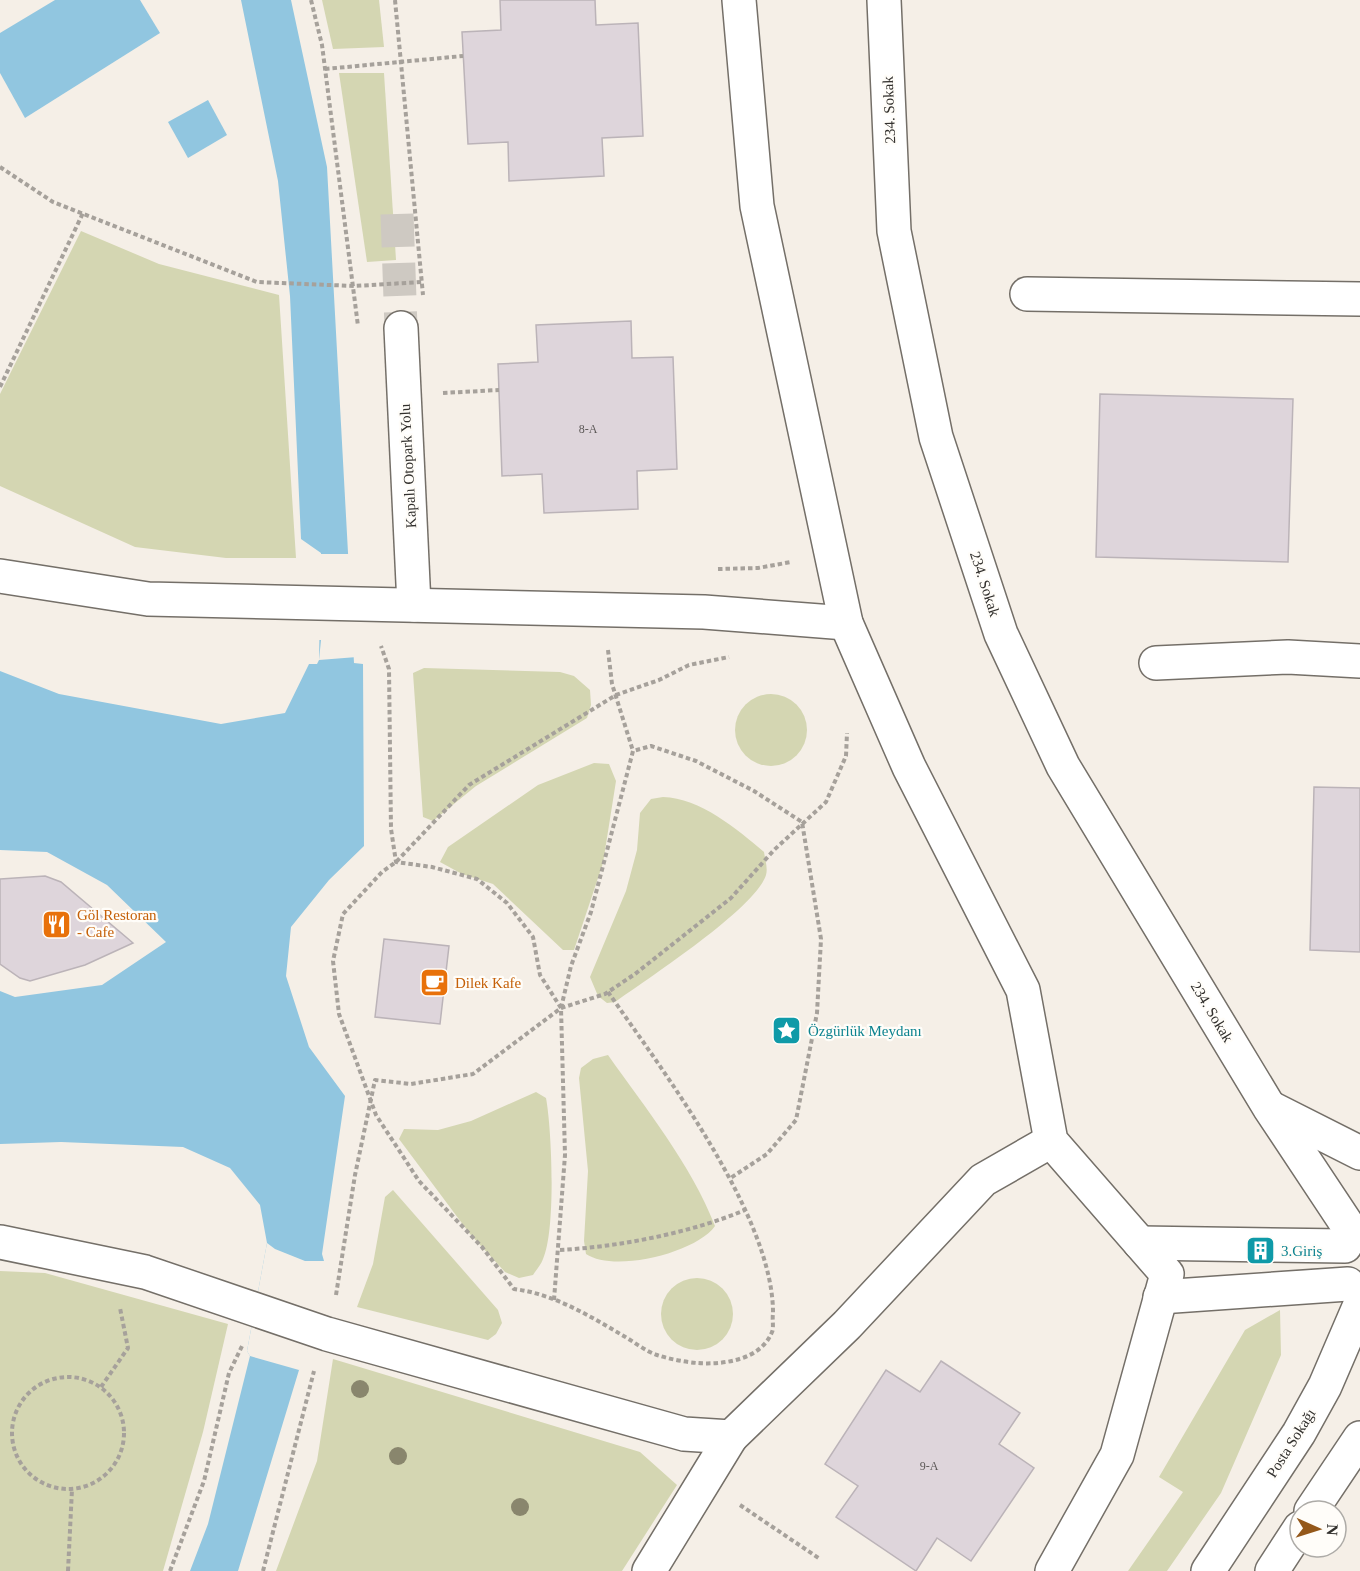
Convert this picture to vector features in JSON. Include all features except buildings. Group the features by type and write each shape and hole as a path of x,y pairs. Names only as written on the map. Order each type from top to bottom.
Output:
{"street":[{"path":"740,0 757,206 846,623 909,768 1023,990 1052,1141 1167,1274 1117,1455 1052,1571"},
{"name":"234. Sokak","path":"884,0 894,231 936,437 1001,634 1064,766 1269,1107 1352,1229"},
{"path":"1027,294 1360,299"},
{"name":"Kapalı Otopark Yolu","path":"401,328 414,605"},
{"path":"0,576 147,599 704,612 846,623"},
{"path":"1156,663 1288,657 1360,661"},
{"path":"1269,1107 1360,1153"},
{"path":"649,1571 731,1437 847,1325 982,1180 1052,1141"},
{"path":"1140,1243 1352,1229 1344,1266 1356,1300 1160,1297"},
{"path":"0,1242 122,1266 183,1283 326,1333 684,1434 731,1437"},
{"name":"Posta Sokağı","path":"1208,1571 1304,1424 1325,1386 1356,1300"},
{"path":"1319,1499 1360,1438"},
{"path":"1272,1571 1288,1546"}],"path":[{"path":"311,0 322,45 359,332"},
{"path":"325,69 463,56"},
{"path":"0,166 53,202 257,282 354,286 422,282"},
{"path":"0,387 83,213"},
{"path":"431,394 499,390"},
{"path":"375,604 376,630 389,669 391,830 396,862"},
{"path":"554,1300 560,1250 565,1155 561,1008 571,966 591,912 633,751 616,695 607,642"},
{"path":"608,992 677,1091 729,1179 745,1210 773,1290 772,1332 757,1351 733,1362 698,1363 656,1355 577,1310 536,1292 514,1289 482,1247 419,1181 376,1115 348,1044 339,1014 333,961 343,914 469,785 616,695 659,680 689,664 735,656"},
{"path":"263,1571 283,1502 319,1350 326,1333 375,1080 411,1084 473,1074 561,1008 608,992 635,974 731,898 802,822 826,802 846,756 848,724"},
{"path":"633,751 651,746 696,761 754,791 802,822 820,939 818,1013 796,1120 767,1154 729,1179"},
{"path":"396,862 432,867 477,879 507,903 533,937 540,975 561,1008"},
{"path":"560,1250 600,1248 657,1236 745,1210"},
{"path":"101,1387 128,1347 120,1311 121,1300"},
{"path":"170,1571 204,1481 229,1373 247,1336"},
{"path":"67,1376 85,1379 101,1387 113,1399 121,1415 124,1431 122,1449 114,1464 103,1477 89,1485 72,1489 54,1488 38,1480 24,1468 13,1444 13,1417 21,1401 33,1388 50,1379 67,1376"},
{"path":"68,1571 72,1489"},
{"path":"740,1505 820,1559"}],"green space":[{"path":"322,0 379,0 384,47 333,49"},
{"path":"339,73 384,73 396,260 367,262"},
{"path":"81,231 159,264 279,295 296,558 226,558 135,547 0,486 0,394"},
{"path":"424,668 560,672 574,676 590,690 591,705 587,718 476,786 433,821 423,817 413,673"},
{"path":"778,694 797,704 805,716 807,730 805,744 797,756 785,764 764,766 745,756 737,744 735,723 745,704 757,696"},
{"path":"594,763 609,764 616,781 603,863 574,950 563,950 493,884 462,874 440,862 448,847 538,785"},
{"path":"663,797 691,803 704,809 742,834 764,852 766,875 758,889 722,924 615,1002 607,1003 598,996 590,977 626,891 637,850 640,813 651,799"},
{"path":"608,1055 681,1159 715,1226 705,1236 673,1252 634,1261 599,1259 586,1254 584,1241 588,1171 579,1078 581,1068 593,1059"},
{"path":"536,1092 546,1098 548,1113 552,1180 550,1227 541,1263 533,1275 519,1278 505,1272 470,1234 399,1139 404,1129 438,1130 471,1121"},
{"path":"393,1190 498,1310 502,1323 496,1334 488,1340 357,1307 373,1264 385,1197"},
{"path":"0,1271 45,1273 228,1324 203,1432 163,1571 0,1571"},
{"path":"704,1278 723,1288 731,1300 733,1314 731,1328 723,1340 711,1348 690,1350 671,1340 663,1328 661,1307 671,1288 683,1280"},
{"path":"1280,1310 1281,1355 1221,1493 1167,1571 1128,1571 1183,1492 1159,1477 1245,1330"},
{"path":"333,1359 640,1452 677,1485 622,1571 276,1571 317,1461"}],"water":[{"path":"55,0 140,0 160,33 25,118 0,73 0,33"},
{"path":"241,0 291,0 327,167 354,663 363,664 364,846 329,880 291,927 286,976 309,1047 345,1096 322,1254 324,1261 299,1370 238,1571 190,1571 208,1524 250,1356 247,1351 267,1243 260,1205 230,1168 183,1147 61,1142 0,1144 0,991 15,997 102,985 166,942 107,885 47,852 0,850 0,671 59,694 221,724 285,713 309,664 317,664 319,660 321,553 301,539 290,296 278,181"},
{"path":"208,100 227,135 188,158 168,122"}],"pier":[{"path":"317,554 353,554 357,657 319,660 321,640 318,640"},
{"path":"267,1243 275,1249 305,1261 324,1261 326,1268 304,1365 299,1370 250,1356 247,1351"}],"tunnel":[{"path":"397,214 401,328"}],"place":[{"name":"Göl Restoran - Cafe","path":"56,924"},
{"name":"Dilek Kafe","path":"434,983"},
{"name":"Özgürlük Meydanı","path":"787,1031"},
{"name":"3.Giriş","path":"1260,1251"}]}
